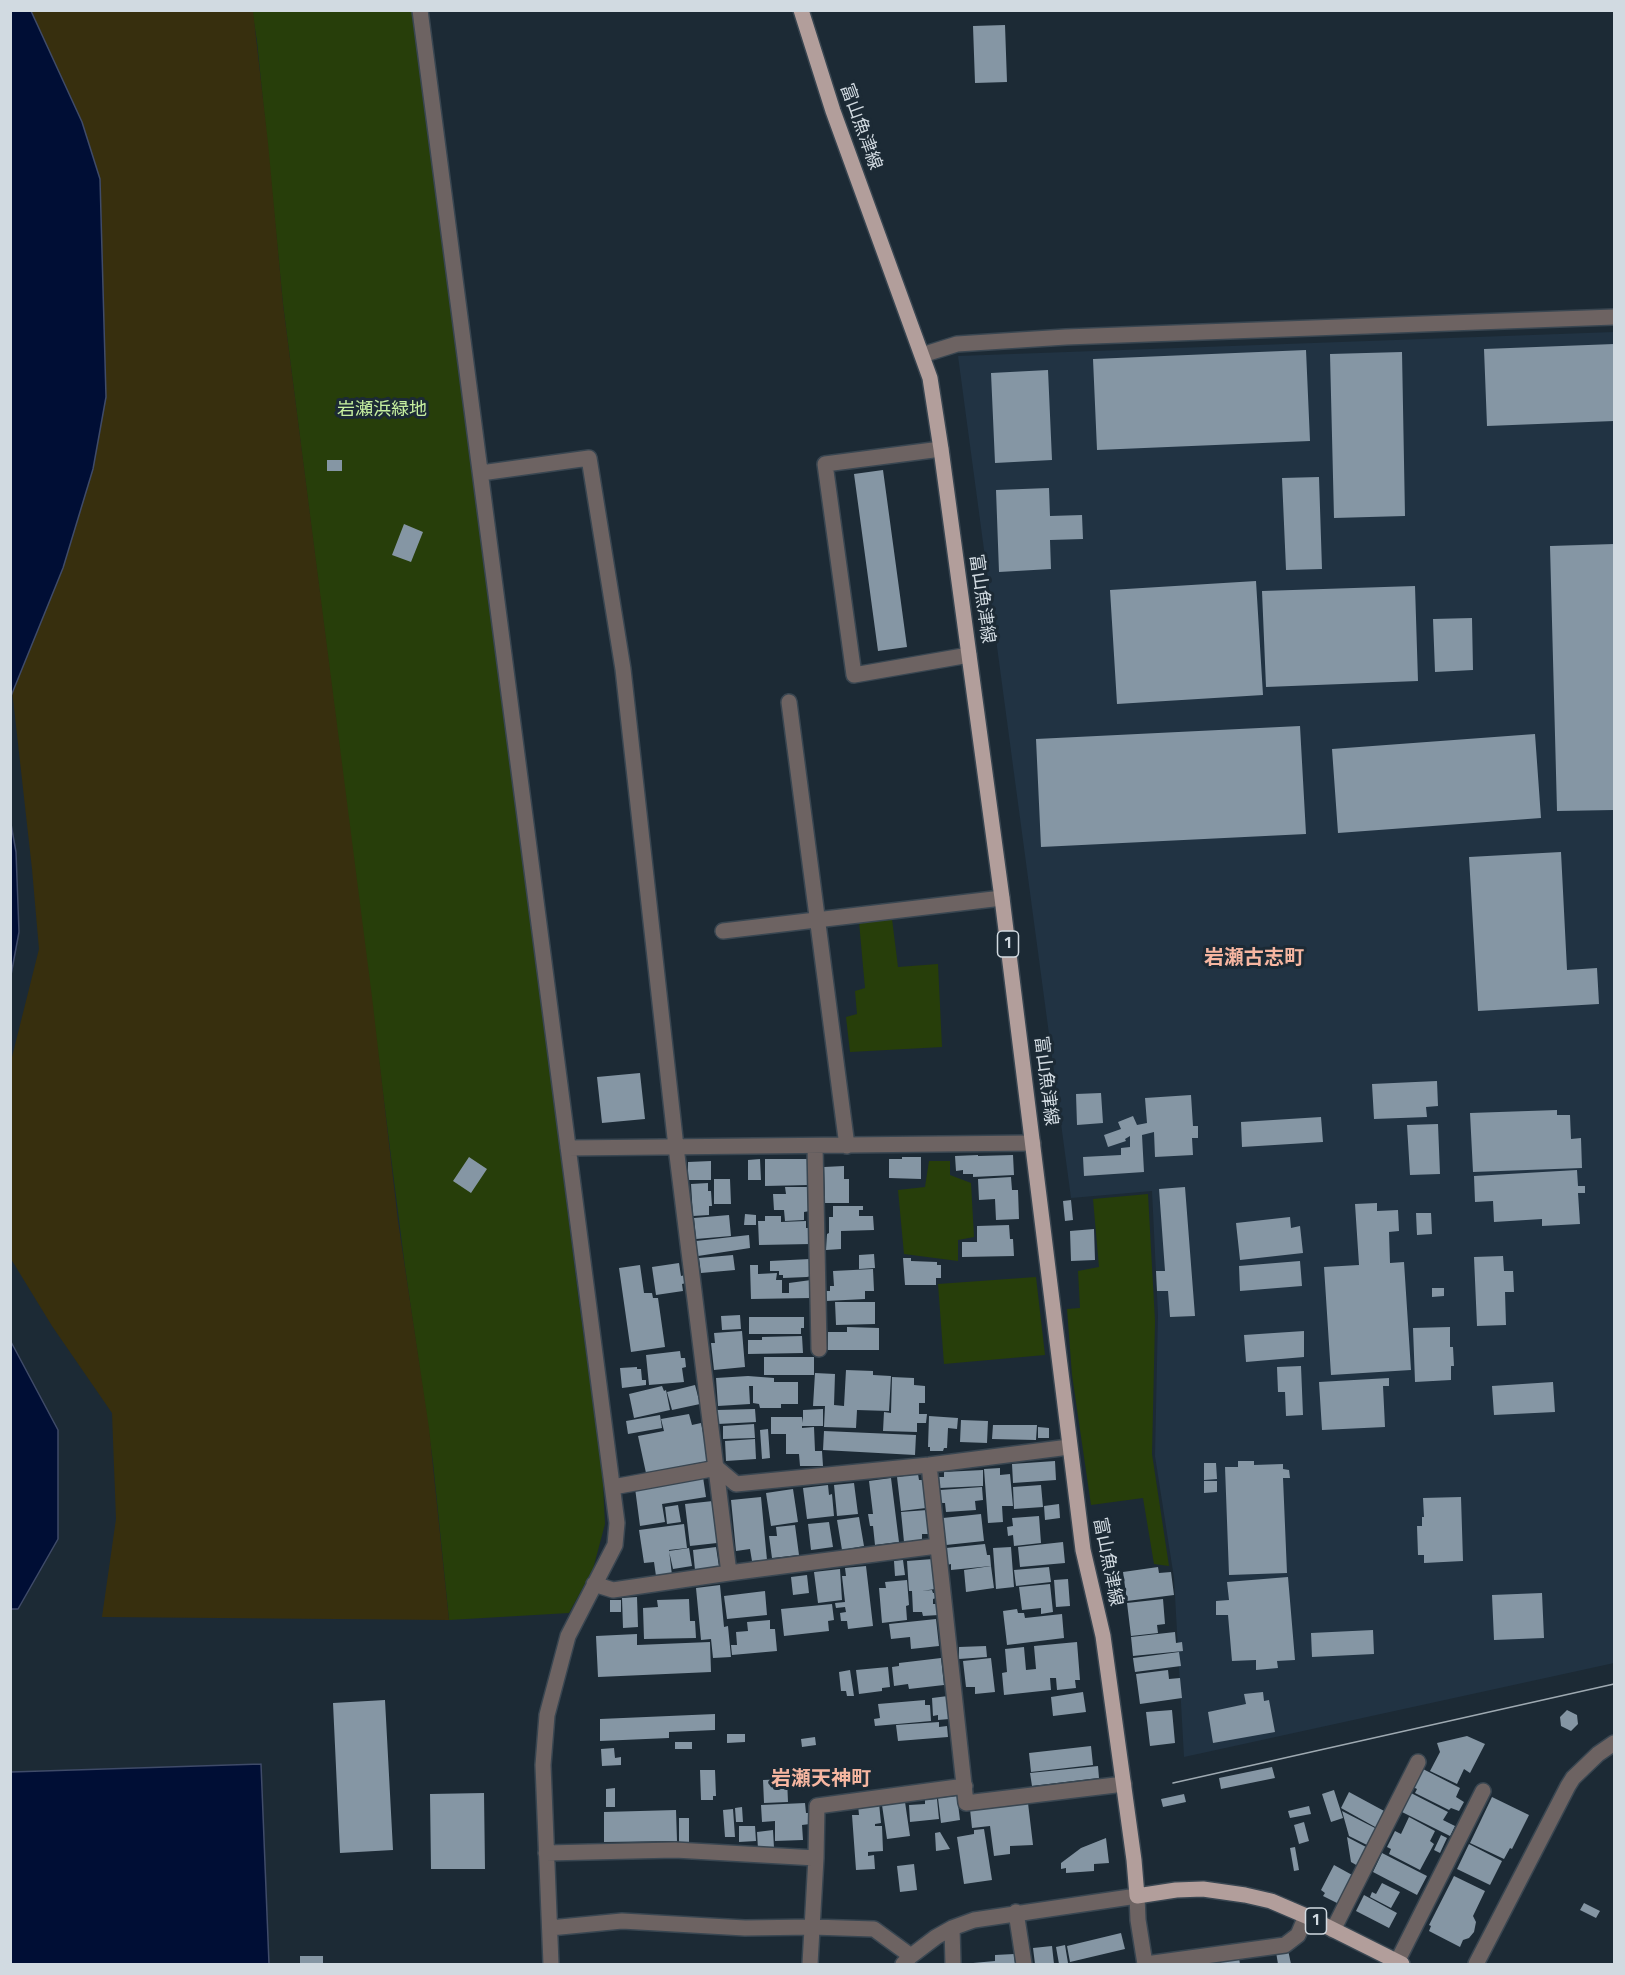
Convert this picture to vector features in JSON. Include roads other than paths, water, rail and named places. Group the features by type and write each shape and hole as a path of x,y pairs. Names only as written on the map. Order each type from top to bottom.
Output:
{"main road":[{"name":"富山魚津線","path":"801,10 833,111 930,378 1002,898 1083,1550 1103,1636 1137,1896"},
{"name":"1","path":"1137,1896 1176,1890 1225,1891 1271,1902 1306,1916 1400,1963"}],"street":[{"path":"420,10 617,1523 615,1545 568,1636 547,1715 543,1764 551,1965"},
{"path":"922,355 957,344 1066,337 1614,317"},
{"path":"941,449 825,464 854,675 969,655"},
{"path":"482,473 590,458 623,669 676,1147 729,1573"},
{"path":"789,702 848,1146"},
{"path":"723,931 1002,898"},
{"path":"568,1148 1033,1143"},
{"path":"815,1146 819,1349"},
{"path":"717,1468 736,1484 929,1465 1069,1447"},
{"path":"929,1465 966,1803 1124,1784"},
{"path":"613,1487 717,1468"},
{"path":"594,1584 613,1590 938,1546"},
{"path":"1476,1965 1568,1786 1573,1778 1598,1754 1614,1743"},
{"path":"1333,1930 1418,1762"},
{"path":"810,1965 817,1806 964,1786"},
{"path":"1400,1963 1483,1791"},
{"path":"546,1852 675,1850 816,1858"},
{"path":"550,1928 622,1921 745,1928 874,1929 907,1960 952,1928 974,1920 1137,1896 1145,1965 1285,1945 1298,1935 1306,1916"},
{"path":"1016,1912 1024,1965"},
{"path":"952,1928 953,1965"}],"water":[{"path":"10,11 31,11 82,122 100,179 106,397 93,469 63,568 11,696"},
{"path":"11,824 16,852 19,932 11,975"},
{"path":"10,1340 58,1430 58,1539 18,1609 10,1609"},
{"path":"261,1764 269,1964 11,1964 11,1772"}],"tram line":[{"path":"1173,1783 1614,1684"}],"district":[{"name":"岩瀬古志町","path":"1254,959"},
{"name":"岩瀬天神町","path":"821,1780"}],"park label":[{"name":"岩瀬浜緑地","path":"382,411"}]}
